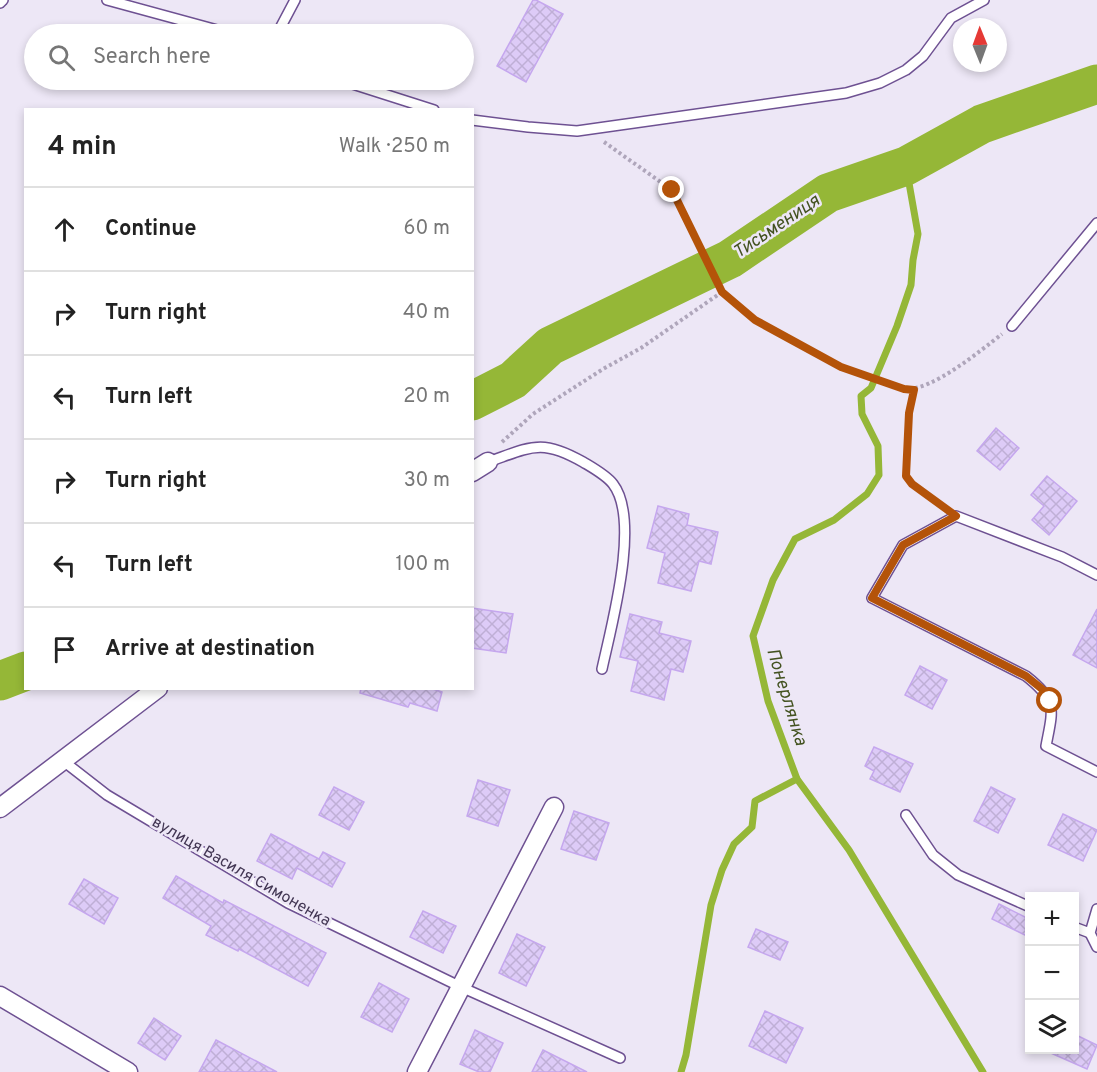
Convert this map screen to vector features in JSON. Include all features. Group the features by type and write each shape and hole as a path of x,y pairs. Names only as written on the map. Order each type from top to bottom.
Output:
{"street":[{"path":"0,808 155,690"},
{"path":"417,1072 554,807"},
{"path":"0,996 128,1072"}],"lane":[{"path":"107,0 195,24"},
{"path":"282,24 294,0"},
{"path":"474,120 528,128 577,130 846,93 880,83 906,70 923,56 951,18 984,0"},
{"path":"371,90 428,108"},
{"path":"1012,326 1097,223"},
{"path":"480,467 531,447 544,447 562,450 596,470 614,485 621,504 625,532 623,564 602,669"},
{"path":"1097,575 1062,557 956,516 903,545 872,598 1026,676 1042,689 1050,701 1051,717 1046,746 1097,772"},
{"name":"вулиця Василя Симоненка","path":"62,760 106,795 288,903 461,987 620,1058"},
{"path":"906,815 933,855 958,875 1025,905"},
{"path":"1097,909 1090,933 1097,947"},
{"path":"1079,929 1090,933"}],"path":[{"path":"585,129 672,190 722,292 755,320 841,367 904,389 914,390 962,366 1012,326"},
{"path":"480,467 504,438 533,414 603,369 641,348 722,292"},
{"path":"914,390 909,413 906,476 912,484 956,516"}],"building":[{"path":"533,0 563,14 526,82 497,66"},
{"path":"996,428 1019,448 1000,470 977,451"},
{"path":"1047,476 1077,501 1049,535 1032,520 1044,506 1031,495"},
{"path":"658,506 689,514 687,525 718,532 711,564 699,561 691,591 658,583 665,553 647,548"},
{"path":"474,608 513,614 506,653 474,648"},
{"path":"1097,609 1097,668 1073,655"},
{"path":"630,614 662,622 659,633 691,641 683,672 671,669 664,700 631,691 638,661 620,657"},
{"path":"920,666 947,680 932,709 905,695"},
{"path":"361,690 436,690 442,692 437,711 410,703 408,707 360,693"},
{"path":"874,747 913,764 900,792 870,779 874,771 865,766"},
{"path":"478,780 510,790 498,826 467,816"},
{"path":"334,787 364,802 349,830 319,815"},
{"path":"991,787 1015,799 998,833 974,821"},
{"path":"574,811 609,823 596,860 561,849"},
{"path":"1063,814 1097,830 1083,861 1048,845"},
{"path":"271,834 319,859 323,852 345,863 332,887 297,868 292,879 257,861"},
{"path":"176,876 223,903 224,900 326,953 308,986 239,949 238,951 206,935 211,926 163,898"},
{"path":"84,879 118,898 104,924 69,904"},
{"path":"999,904 1025,917 1025,935 992,919"},
{"path":"423,911 456,926 443,953 410,937"},
{"path":"756,929 788,942 780,960 748,947"},
{"path":"517,934 545,947 526,986 499,973"},
{"path":"379,983 409,999 392,1032 361,1017"},
{"path":"765,1011 803,1028 786,1063 749,1046"},
{"path":"154,1018 181,1036 165,1060 138,1043"},
{"path":"475,1030 503,1043 490,1072 479,1072 460,1064"},
{"path":"1079,1036 1097,1045 1087,1069 1053,1054 1079,1054"},
{"path":"216,1040 277,1072 199,1072"},
{"path":"543,1050 587,1072 532,1072"}],"waterway":[{"name":"Тисьмениця","path":"474,400 513,380 550,346 730,259 828,193 906,166 982,124 1097,84"},
{"name":"Понерлянка","path":"906,166 918,234 911,285 871,388 861,396 862,414 878,446 879,475 867,494 834,520 795,539 773,580 753,636 768,701 797,779 849,850 983,1072"},
{"name":"Тисьмениця","path":"0,681 24,672"},
{"path":"681,1072 686,1055 711,905 722,870 734,844 752,827 755,801 797,779"}],"route":[{"path":"672,190 722,292 755,320 841,367 904,389 914,390 909,413 906,476 912,484 956,516 903,545 872,598 1026,676 1042,689 1050,701"}]}
